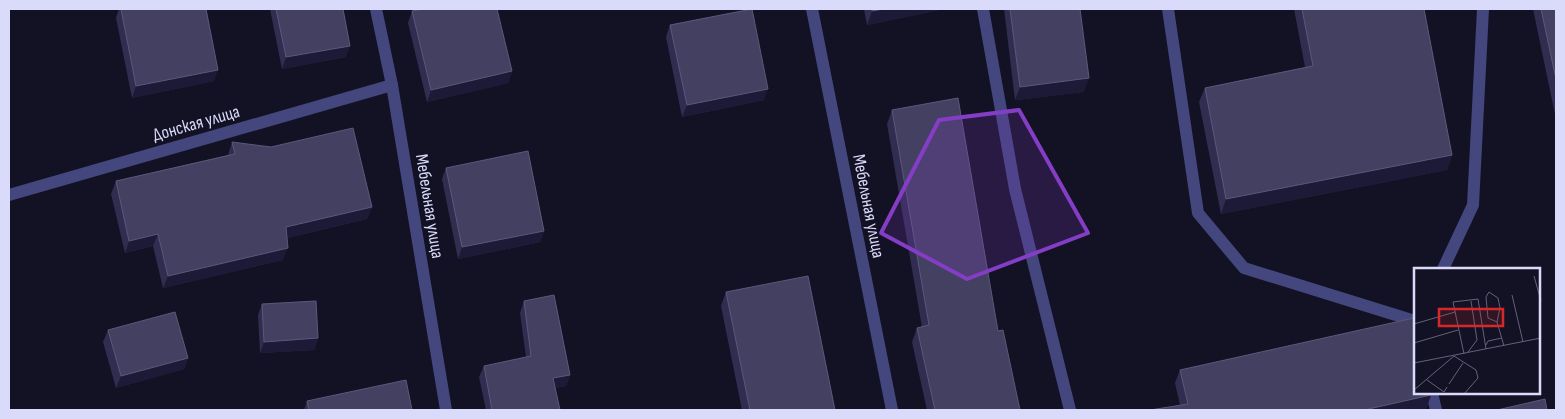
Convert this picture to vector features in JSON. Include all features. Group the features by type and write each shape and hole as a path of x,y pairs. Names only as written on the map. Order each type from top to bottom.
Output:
{"street":[{"name":"Мебельная улица","path":"376,9 392,85 446,410"},
{"name":"Мебельная улица","path":"812,9 892,410"},
{"path":"983,9 1016,189 1070,410"},
{"path":"1168,9 1198,214 1244,268 1414,321"},
{"path":"1443,268 1473,205 1483,9"},
{"name":"Донская улица","path":"9,195 392,85"},
{"path":"1432,394 1436,410"}],"highlighted area":[{"path":"1019,110 1088,233 967,279 881,233 939,120"}],"building":[{"path":"121,9 206,9 218,70 136,86"},
{"path":"276,9 343,9 350,46 286,57"},
{"path":"423,9 497,9 512,71 431,90 412,11"},
{"path":"752,9 768,89 687,105 670,25"},
{"path":"1010,9 1080,9 1089,78 1020,87"},
{"path":"1302,9 1424,9 1452,155 1226,199 1205,88 1313,66"},
{"path":"1541,9 1556,9 1556,79"},
{"path":"958,98 998,331 1003,330 1020,410 935,410 917,328 929,325 892,110"},
{"path":"353,128 372,207 286,227 288,248 168,276 158,234 129,241 116,181 235,154 232,142 271,147"},
{"path":"528,151 544,231 462,247 446,168"},
{"path":"808,276 835,410 750,410 726,292"},
{"path":"554,295 570,375 553,378 560,410 492,410 484,366 531,356 524,301"},
{"path":"316,301 318,338 264,342 262,304"},
{"path":"175,312 188,358 121,376 108,330"},
{"path":"1414,318 1414,394 1431,395 1364,410 1150,410 1188,404 1180,370"},
{"path":"406,380 412,410 309,410 307,401"},
{"path":"1545,399 1547,410 1497,410"}]}
